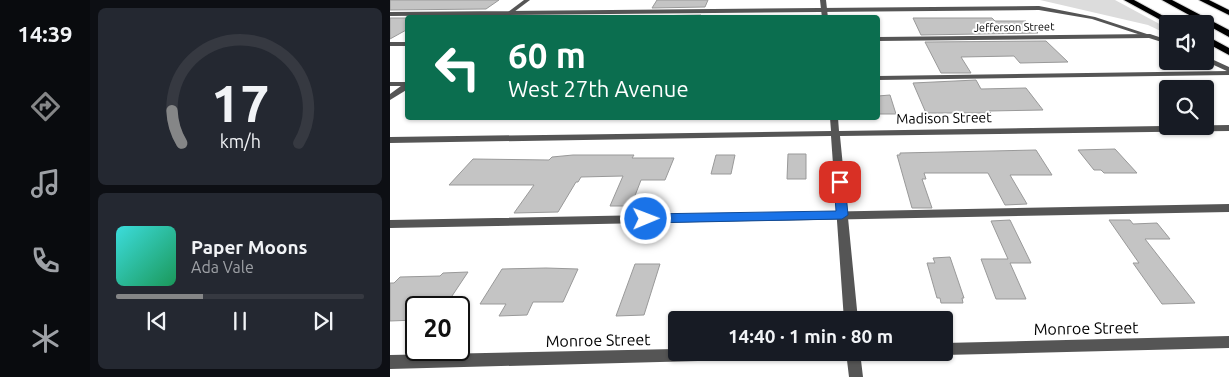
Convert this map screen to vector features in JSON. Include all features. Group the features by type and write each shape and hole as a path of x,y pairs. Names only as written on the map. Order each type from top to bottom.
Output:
{"highway":[{"path":"1128,0 1159,16"},
{"path":"1141,0 1166,15"},
{"path":"1166,0 1229,34"},
{"path":"1203,0 1229,13"},
{"path":"1214,44 1226,51"}],"street":[{"path":"506,15 526,0"},
{"path":"823,0 825,15"},
{"path":"390,14 778,7 824,9 1044,9 1093,18 1159,39"},
{"name":"Jefferson Street","path":"880,39 1150,36"},
{"path":"390,44 405,44"},
{"path":"1214,63 1229,72"},
{"path":"880,78 1229,72"},
{"path":"390,84 405,85"},
{"path":"390,98 405,87"},
{"path":"834,120 850,311"},
{"name":"Madison Street","path":"390,140 1229,128"},
{"path":"390,224 1229,208"},
{"name":"Monroe Street","path":"953,349 1229,342"},
{"name":"Monroe Street","path":"390,362 668,355"},
{"path":"854,361 856,377"}],"shaded area":[{"path":"1040,0 1115,0 1159,24 1159,30 1148,25"}],"building":[{"path":"390,0 499,0 486,9 390,10"},
{"path":"657,0 708,0 705,7 652,8"},
{"path":"390,18 405,18 405,31 390,39"},
{"path":"913,18 992,18 995,21 1026,21 1038,33 921,35"},
{"path":"1046,41 1068,62 1020,63 1014,56 961,57 971,73 941,73 925,42"},
{"path":"976,80 981,89 1026,88 1043,110 989,111 991,113 926,113 913,83"},
{"path":"890,95 896,114 880,114 880,96"},
{"path":"1115,149 1137,173 1104,173 1101,170 1094,170 1078,150"},
{"path":"1036,150 1052,175 1010,175 1027,204 1005,205 988,173 924,173 926,179 922,179 932,208 912,208 897,155 900,155 900,153"},
{"path":"788,154 806,154 806,179 787,179"},
{"path":"634,155 632,158 674,158 665,180 641,180 631,206 610,206 623,176 581,177 558,212 514,213 534,185 449,185 473,159 549,160 552,157"},
{"path":"716,155 735,155 731,174 711,174"},
{"path":"1010,220 1031,263 1010,263 1026,299 996,299 981,259 1008,259 991,221"},
{"path":"1109,220 1130,220 1133,224 1157,223 1170,239 1145,239 1195,303 1162,304 1133,263 1139,263"},
{"path":"950,257 964,298 962,298 963,303 941,303 940,298 937,298 927,263 935,263 933,258"},
{"path":"635,264 660,264 644,315 616,316"},
{"path":"502,269 578,269 563,302 533,302 527,315 499,316 506,304 480,304"},
{"path":"468,272 452,296 405,296 405,320 390,321 390,283 394,283 400,277 440,276 443,273"}],"route":[{"path":"646,219 842,215 840,182"}]}
